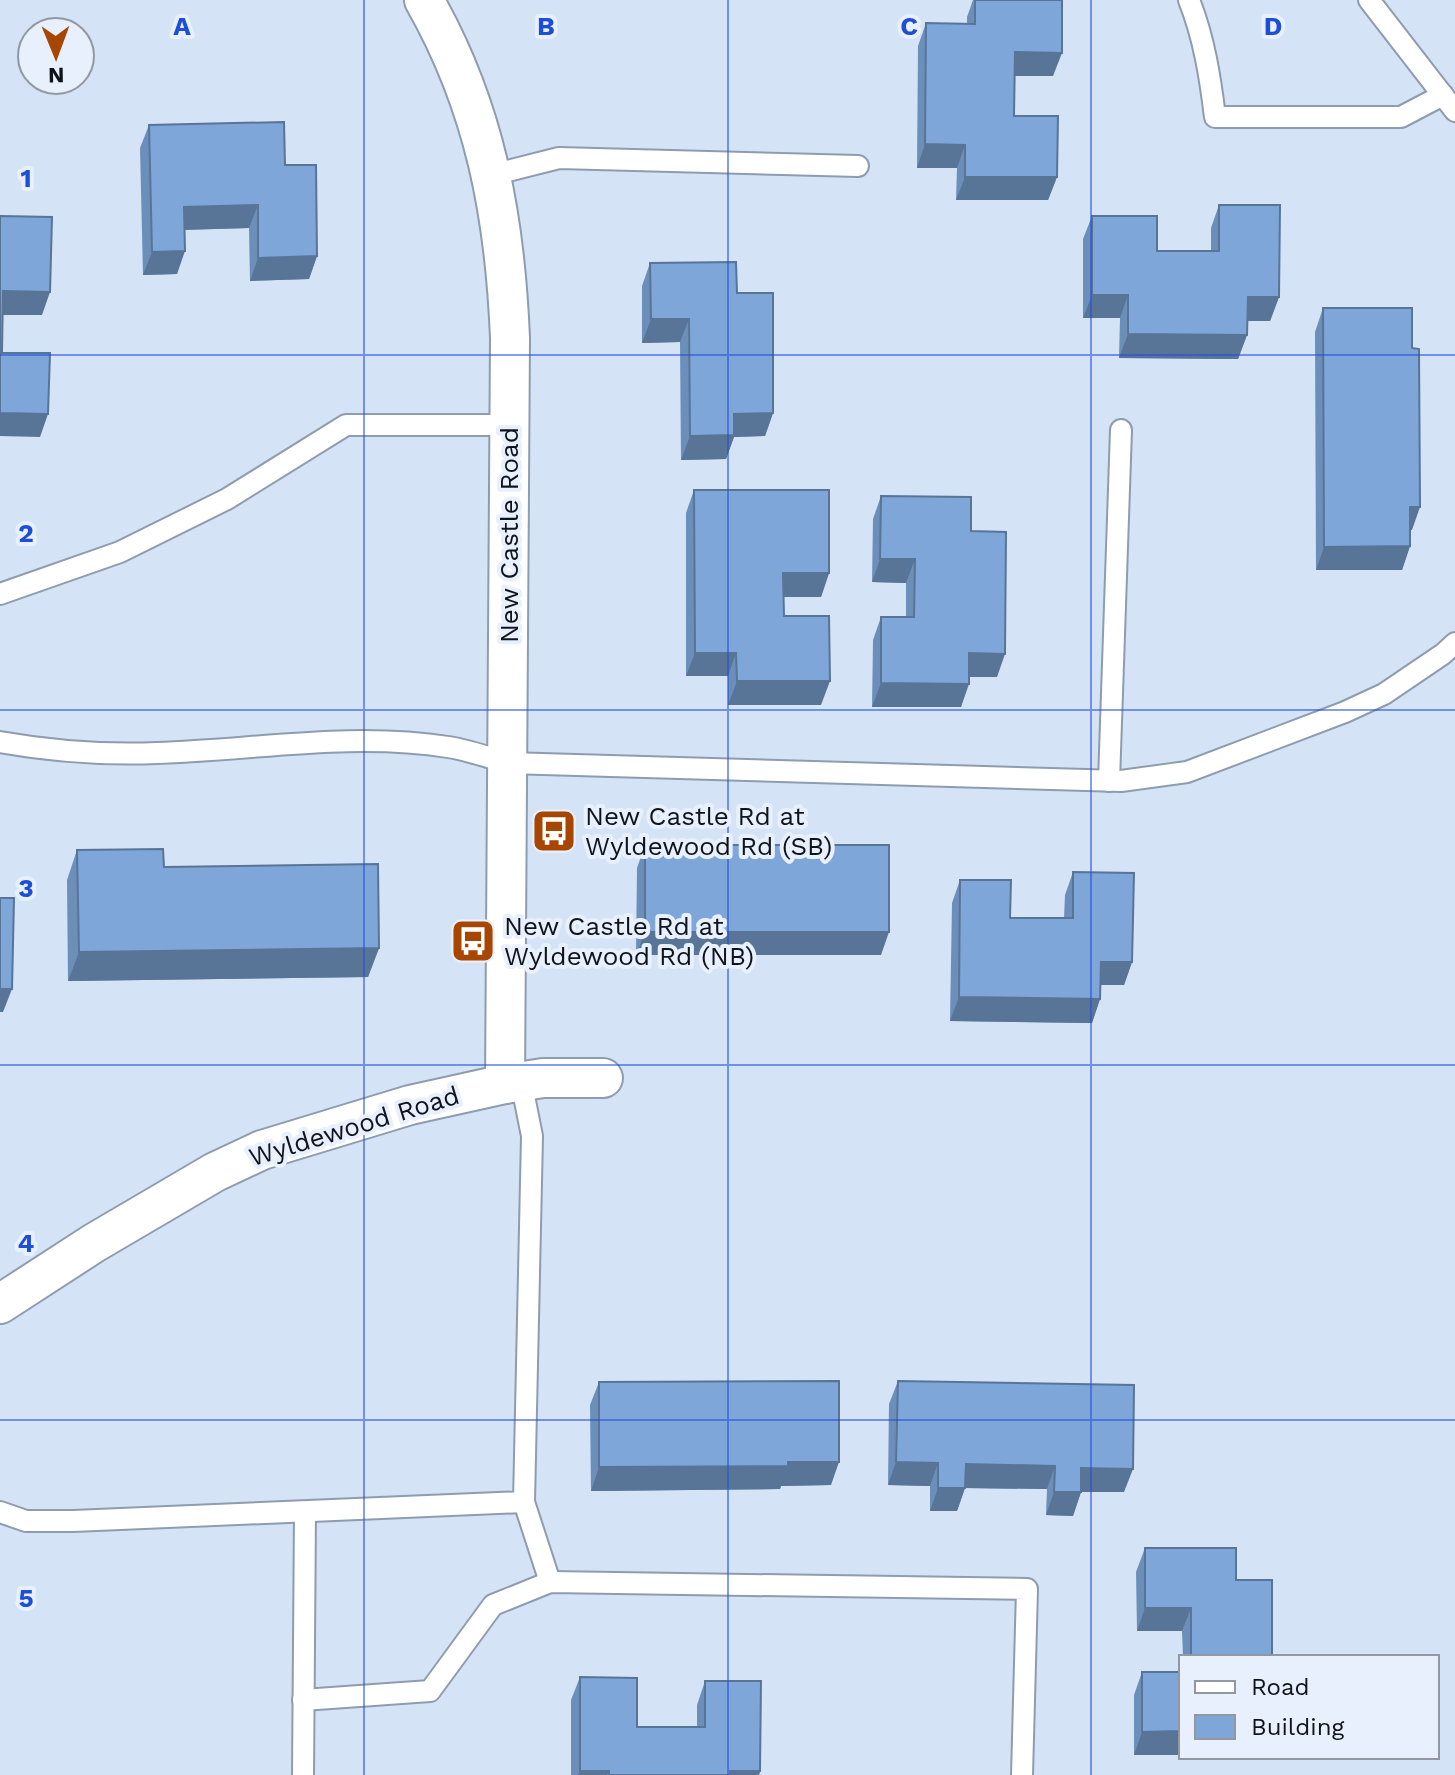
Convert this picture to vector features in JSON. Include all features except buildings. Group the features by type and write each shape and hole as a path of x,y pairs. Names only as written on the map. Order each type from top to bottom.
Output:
{"street":[{"name":"New Castle Road","path":"424,0 444,35 487,148 502,227 508,284 507,763 513,1083"},
{"name":"Wyldewood Road","path":"0,1304 107,1235 215,1172 262,1150 410,1105 513,1083 543,1078 603,1078"}],"lane":[{"path":"1189,0 1209,69 1215,117 1401,117 1449,103 1369,0"},
{"path":"492,175 559,158 858,166"},
{"path":"0,594 120,552 227,499 346,425 509,425"},
{"path":"1109,781 1121,430"},
{"path":"0,742 38,749 156,753 289,743 371,742 449,747 507,763 1109,781 1187,772 1321,722 1384,694 1455,643"},
{"path":"513,1083 532,1136 524,1502 550,1582"},
{"path":"0,1512 26,1521 73,1521 524,1502"},
{"path":"303,1775 305,1512"},
{"path":"303,1700 430,1691 493,1605 550,1582 1027,1589 1022,1775"}],"place":[{"name":"New Castle Rd at Wyldewood Rd (SB)","path":"554,831"},
{"name":"New Castle Rd at Wyldewood Rd (NB)","path":"473,941"}]}
